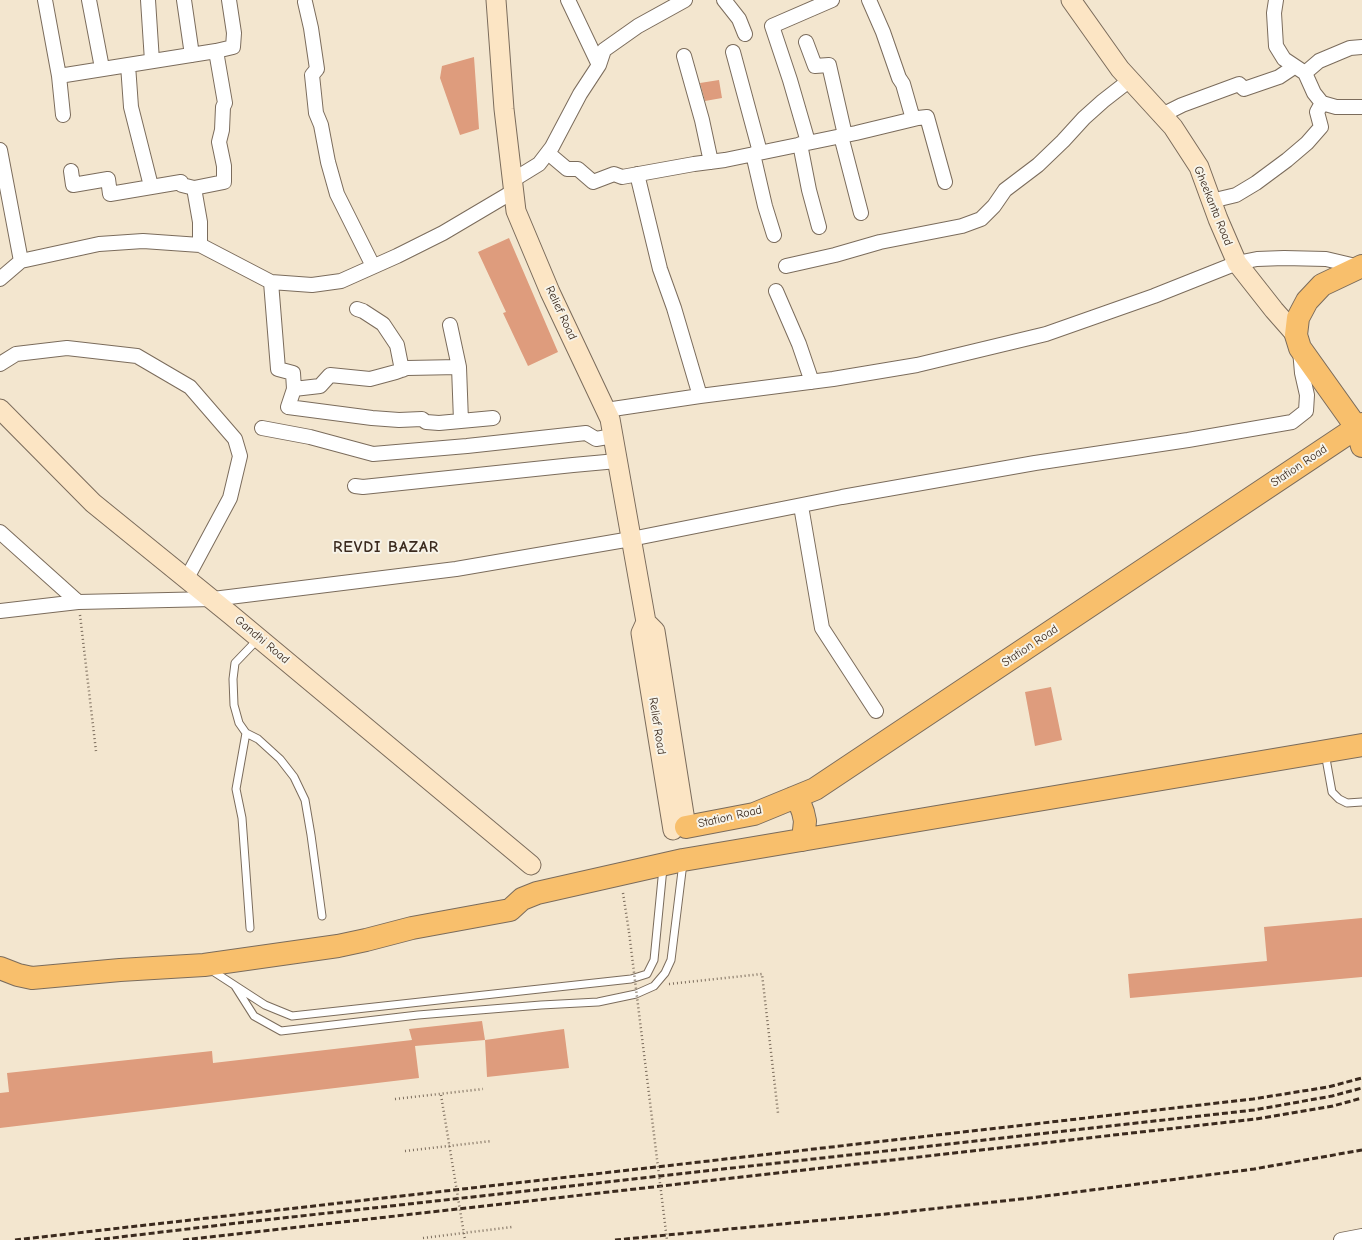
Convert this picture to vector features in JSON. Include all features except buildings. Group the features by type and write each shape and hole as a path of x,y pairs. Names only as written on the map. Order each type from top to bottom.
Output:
{"main road":[{"name":"Relief Road","path":"496,0 504,109 516,211 550,292 610,419 646,622 654,631 680,828"},
{"name":"Gheekanta Road","path":"1071,0 1120,68 1173,127 1200,167 1211,201 1237,263 1298,342 1361,432"},
{"path":"1298,342 1298,318 1307,301 1322,285 1361,266"},
{"name":"Gandhi Road","path":"0,409 93,503 213,599 531,865"},
{"name":"Station Road","path":"680,828 754,814 815,789 1361,432"},
{"path":"0,968 18,975 32,978 120,970 204,965 345,944 412,928 510,910 522,899 537,893 673,862 1362,745"},
{"path":"793,798 797,800 803,812 805,821 803,840"}],"street":[{"path":"45,0 59,76 63,115"},
{"path":"89,0 102,68"},
{"path":"148,0 152,61"},
{"path":"184,0 192,55"},
{"path":"59,76 233,47 234,33 229,0"},
{"path":"568,0 599,65"},
{"path":"0,279 21,261 99,244 143,241 200,245 271,282 312,285 341,281 443,233 513,186 548,153 580,94 599,65 604,50 638,26 685,0"},
{"path":"724,0 739,18 745,34"},
{"path":"818,227 809,190 804,143 790,80 772,26 832,0"},
{"path":"869,0 886,38 899,78 903,84 913,119"},
{"path":"1276,0 1274,13 1276,46 1284,59 1300,70 1322,103 1336,107 1362,107"},
{"path":"306,2 317,69 312,75 316,113 321,124 328,162 337,194 373,266"},
{"path":"806,42 815,66 829,65 861,213"},
{"path":"1162,115 1182,105 1239,84 1244,89 1300,70 1350,48 1362,48"},
{"path":"71,171 73,185 108,179 110,194 181,182 182,186 194,188 224,182 224,166 220,142 223,107 225,103 216,51"},
{"path":"733,52 757,153 765,206 774,235"},
{"path":"684,56 702,120 711,162"},
{"path":"128,65 131,107 151,186"},
{"path":"786,266 835,255 880,242 962,226 981,219 994,206 1005,190 1043,160 1102,102 1130,80"},
{"path":"1211,201 1236,195 1256,183 1307,144 1321,127 1317,112 1322,103"},
{"path":"548,153 567,168 578,169 593,182 614,174 622,177 711,162 927,117 945,182"},
{"path":"0,150 21,261"},
{"path":"637,174 660,269 674,308 700,396"},
{"path":"194,188 200,222 200,245"},
{"path":"606,410 700,396 812,382 917,365 1046,334 1154,296 1237,263 1257,259 1326,259 1361,266"},
{"path":"271,282 278,369 293,373 294,390 288,407 378,419 422,419 426,422 439,423 492,418"},
{"path":"776,291 799,344 812,382"},
{"path":"357,309 363,311 383,324 397,345 402,370"},
{"path":"450,325 459,367 461,421"},
{"path":"0,611 78,602 213,599 456,568 631,539 800,506 1028,465 1292,422 1306,411 1307,395 1302,373 1298,342"},
{"path":"0,364 16,354 67,348 137,356 190,387 235,440 240,456 230,498 187,578"},
{"path":"294,390 320,386 330,375 370,379 407,368 459,367"},
{"path":"262,428 310,437 373,454 467,446 586,433 596,439 613,436"},
{"path":"355,486 363,487 617,461"},
{"path":"800,506 822,628 876,711"},
{"path":"0,532 78,602"},
{"path":"1341,1240 1362,1236"}],"lane":[{"path":"259,638 235,663 233,679 234,705 239,723 246,733 258,738 280,759 294,777 305,800 322,916"},
{"path":"246,733 236,789 242,818 250,928"},
{"path":"1325,751 1332,792 1339,799 1347,803 1362,802"},
{"path":"204,965 265,1005 292,1016 631,979 647,974 654,960 673,862"},
{"path":"235,986 254,1016 280,1031 418,1015 598,1002 636,994 654,986 665,973 671,960 673,862"}],"path":[{"path":"78,602 96,750"},
{"path":"623,893 667,1240"},
{"path":"654,986 762,974 778,1113"},
{"path":"395,1099 483,1090"},
{"path":"441,1095 465,1240"},
{"path":"405,1151 492,1141"},
{"path":"423,1238 512,1227"}],"railway":[{"path":"15,1240 1253,1099 1328,1087 1362,1078"},
{"path":"95,1240 1254,1110 1332,1096 1362,1088"},
{"path":"183,1240 1256,1119 1333,1106 1362,1098"},
{"path":"615,1240 886,1214 1030,1198 1254,1169 1362,1150"}],"district":[{"name":"REVDI BAZAR","path":"386,547"}]}
